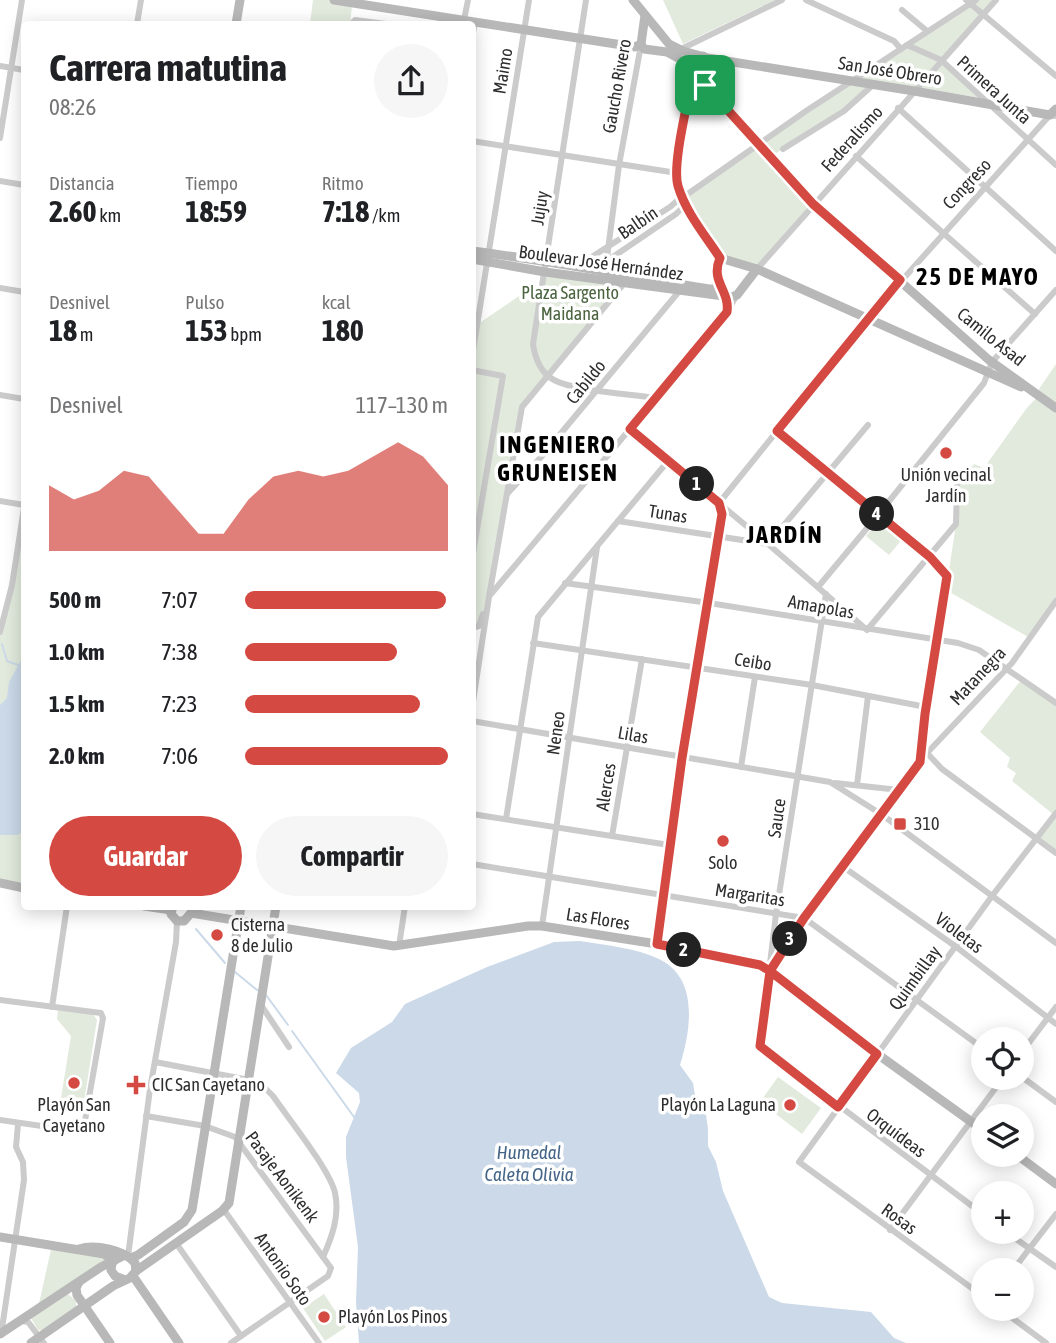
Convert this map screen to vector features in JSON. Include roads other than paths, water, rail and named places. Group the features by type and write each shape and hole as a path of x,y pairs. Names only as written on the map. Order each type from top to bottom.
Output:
{"street":[{"path":"0,138 22,0"},
{"path":"138,21 141,0"},
{"path":"236,21 240,0"},
{"path":"334,0 470,21"},
{"path":"464,20 468,0"},
{"name":"Maimo","path":"476,332 528,0"},
{"name":"Jujuy","path":"548,376 536,358 533,344 586,0"},
{"name":"Gaucho Rivero","path":"606,272 619,165 641,44 649,24 633,0"},
{"path":"680,50 782,0"},
{"name":"Primera Junta","path":"806,0 904,47 942,60 1056,165"},
{"name":"Federalismo","path":"757,269 996,0"},
{"path":"670,207 686,205 757,144 971,1 1056,76"},
{"path":"902,10 927,31"},
{"path":"476,22 635,47 641,44 644,49 677,56 698,75"},
{"name":"San José Obrero","path":"649,24 666,41 680,50 719,61 1054,113"},
{"path":"670,207 678,200 677,173 698,75 706,61 695,49 696,42"},
{"path":"698,75 710,62 719,61"},
{"path":"0,66 21,69"},
{"name":"Camilo Asad","path":"698,75 813,204 992,362 1056,408"},
{"path":"783,149 844,111 874,84"},
{"path":"898,108 1056,251"},
{"name":"Congreso","path":"719,503 900,280 1054,113"},
{"path":"476,142 677,173"},
{"path":"856,156 1035,314"},
{"path":"0,181 21,184"},
{"path":"678,188 705,239 720,258 757,269 869,317 1039,395"},
{"path":"676,214 685,212 686,205"},
{"name":"Balbín","path":"593,270 686,205"},
{"name":"Balbín","path":"576,272 670,207"},
{"name":"Boulevar José Hernández","path":"476,253 545,272 593,270 627,280"},
{"path":"720,258 716,268 718,282 726,296 727,312"},
{"name":"Boulevar José Hernández","path":"476,260 546,261 613,281 627,280 726,296 737,295"},
{"path":"476,625 480,622 489,597 727,312 757,269"},
{"path":"606,272 606,277 613,281"},
{"path":"476,682 522,407 627,280"},
{"name":"Boulevar José Hernández","path":"682,288 713,289 718,288 718,282"},
{"path":"0,288 21,292"},
{"name":"Cabildo","path":"506,495 528,473 682,288"},
{"path":"818,587 969,401 989,372 992,362 1056,290"},
{"path":"476,371 503,376 476,535"},
{"path":"548,376 560,382 598,390 656,398"},
{"path":"0,395 21,398"},
{"path":"768,544 868,425"},
{"path":"630,429 867,630 956,524 957,486"},
{"path":"777,431 930,557 947,576 920,762"},
{"path":"506,819 538,617 668,461"},
{"path":"0,501 21,506"},
{"path":"657,944 682,758 719,537 722,514 719,503"},
{"name":"Tunas","path":"618,521 768,544"},
{"path":"0,632 9,601 21,526"},
{"name":"Neneo","path":"542,926 598,545"},
{"name":"Amapolas","path":"565,583 709,603 970,646 1007,668 1056,704"},
{"name":"Sauce","path":"760,1046 776,914 825,594"},
{"path":"0,600 9,601"},
{"name":"Matanegra","path":"770,971 804,918 920,762 1007,668 1056,601"},
{"name":"Ceibo","path":"533,643 812,685 926,707"},
{"name":"Alerces","path":"612,836 642,659"},
{"path":"741,767 755,677"},
{"path":"857,785 868,696"},
{"name":"Lilas","path":"476,722 830,782 899,790"},
{"path":"927,753 942,769 1056,853"},
{"name":"Lilas","path":"830,782 881,814 1056,943"},
{"name":"Quimbillay","path":"799,1162 992,896 1056,813"},
{"path":"476,815 669,845"},
{"name":"Margaritas","path":"476,865 804,918 971,1040"},
{"name":"Violetas","path":"842,866 956,946 1056,1024"},
{"path":"0,883 21,887"},
{"path":"51,1007 66,910"},
{"path":"127,1256 146,1116 176,942 177,921 172,916 172,910"},
{"path":"177,921 188,919 190,910"},
{"name":"Las Flores","path":"190,910 238,921 399,946 542,926 657,944 760,965 971,1122"},
{"path":"1,1335 106,1264 138,1255 185,1221 192,1210 240,910"},
{"path":"31,1343 42,1340 85,1306 227,1206 275,910"},
{"path":"399,946 404,910"},
{"path":"0,1000 101,1013 103,1016 83,1132 0,1120"},
{"path":"260,1004 289,1047"},
{"path":"1034,1036 1056,1007"},
{"name":"Orquídeas","path":"760,1046 971,1206"},
{"path":"155,1062 249,1080 264,1087 272,1096 331,1182 336,1202 333,1235 323,1257"},
{"path":"1034,1086 1056,1102"},
{"name":"Pasaje Aonikenk","path":"146,1116 205,1126 232,1134 238,1140 331,1268 328,1276 289,1302"},
{"path":"890,1230 971,1122"},
{"path":"1,1335 24,1170 16,1147 18,1124"},
{"name":"Rosas","path":"799,1162 971,1288"},
{"path":"1033,1167 1056,1184"},
{"name":"Antonio Soto","path":"227,1206 319,1343"},
{"path":"1022,1258 1056,1214"},
{"path":"0,1237 104,1254 113,1262"},
{"path":"176,1243 241,1336"},
{"path":"1022,1244 1056,1267"},
{"path":"79,1250 108,1249 127,1256 135,1263 131,1276"},
{"path":"113,1262 111,1270 115,1276 131,1276"},
{"path":"131,1276 179,1343"},
{"path":"79,1282 76,1291 110,1343"},
{"path":"231,1343 289,1302"},
{"path":"19,1321 29,1322 42,1340"},
{"path":"1016,1321 1046,1343"}],"water":[{"path":"21,660 21,833 0,835 0,705 7,698 9,682"},
{"name":"Humedal Caleta Olivia","path":"580,941 650,955 672,968 681,979 689,1006 689,1021 680,1065 693,1083 695,1095 705,1108 708,1146 716,1162 723,1191 769,1297 782,1303 871,1312 894,1338 906,1343 359,1343 356,1302 358,1247 346,1157 346,1137 360,1102 359,1093 336,1073 351,1048 392,1022 405,1004 487,967 554,942"}],"waterway":[{"path":"2,644 7,661 18,665"},
{"path":"196,929 225,963"},
{"path":"235,972 257,990"},
{"path":"266,995 288,1025"},
{"path":"292,1031 354,1117"}],"place":[{"name":"Unión vecinal Jardín","path":"946,453"},
{"name":"310","path":"900,824"},
{"name":"Solo","path":"723,841"},
{"name":"Cisterna 8 de Julio","path":"217,935"},
{"name":"Playón San Cayetano","path":"74,1083"},
{"name":"CIC San Cayetano","path":"136,1085"},
{"name":"Playón La Laguna","path":"790,1105"},
{"name":"Playón Los Pinos","path":"324,1317"}],"district":[{"name":"25 DE MAYO","path":"978,277"},
{"name":"INGENIERO GRUNEISEN","path":"558,459"},
{"name":"JARDÍN","path":"785,535"}],"park label":[{"name":"Plaza Sargento Maidana","path":"570,303"}]}
